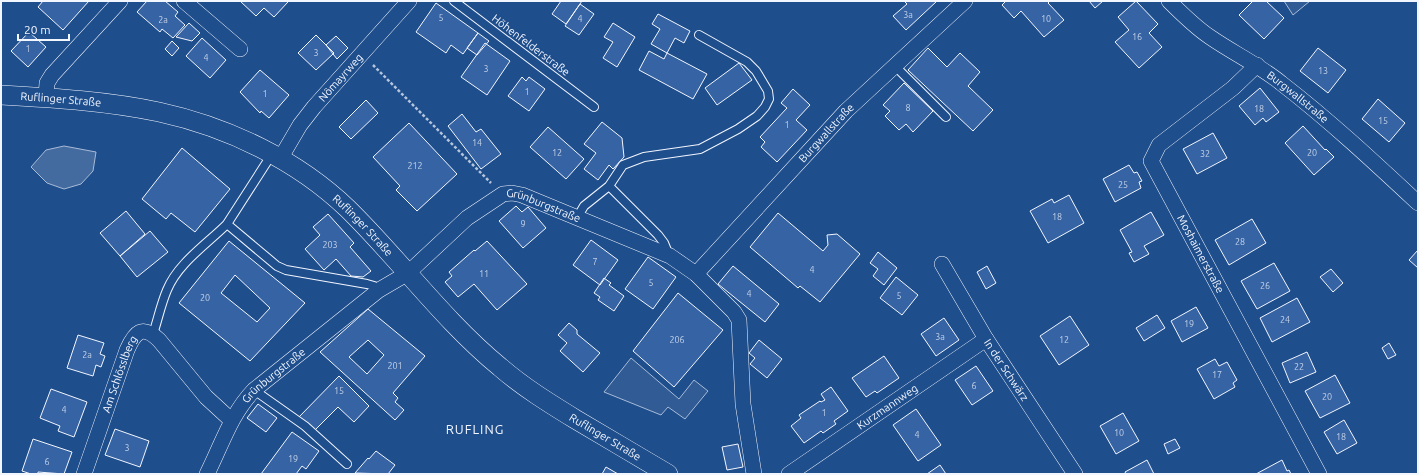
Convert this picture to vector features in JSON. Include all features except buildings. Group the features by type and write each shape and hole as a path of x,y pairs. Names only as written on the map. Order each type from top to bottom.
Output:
{"street":[{"path":"46,97 47,83 52,75 120,1"},
{"path":"184,1 240,49"},
{"name":"Nömayrweg","path":"276,157 314,107 409,1"},
{"name":"Burgwallstraße","path":"696,274 846,111 965,1"},
{"name":"Burgwallstraße","path":"1169,1 1190,22 1208,36 1257,65 1282,83 1337,129 1418,203"},
{"name":"Moshaimerstraße","path":"1257,65 1233,88 1159,145 1152,161 1319,474"},
{"name":"Ruflinger Straße","path":"1,95 46,97 120,105 161,112 225,132 276,157 310,179 343,205 458,327 501,369 545,400 668,474"},
{"name":"Grünburgstraße","path":"207,474 231,420 242,403 254,390 379,290 408,273 467,218 503,194 512,193 522,195 670,256 696,274 734,312 739,320 743,404 754,474"},
{"name":"In der Schwärz","path":"942,264 986,339 1075,474"},
{"name":"Am Schlösslberg","path":"84,474 133,336 138,332 145,331 153,334 206,397 231,420"},
{"name":"Kurzmannweg","path":"790,474 986,339"}],"lane":[{"name":"Höhenfelderstraße","path":"454,1 594,107"},
{"path":"577,218 584,206 608,186 623,165 644,157 700,149 738,129 757,116 765,107 769,99 768,92 756,70 747,62 699,35"},
{"path":"894,65 946,117"},
{"path":"153,334 167,289 174,278 184,265 227,224 276,157"},
{"path":"608,186 658,235 664,243 670,256"},
{"path":"227,224 277,266 286,270 367,284 374,286 379,290"},
{"path":"254,390 305,426 347,464"}],"path":[{"path":"362,55 503,194"}],"shaded area":[{"path":"1284,1 1310,1 1293,15"},
{"path":"64,146 96,152 93,171 81,184 64,189 47,183 31,167 46,150"},
{"path":"631,358 679,399 694,380 708,391 685,419 668,407 661,415 604,392"}],"district":[{"name":"RUFLING","path":"475,429"}]}
